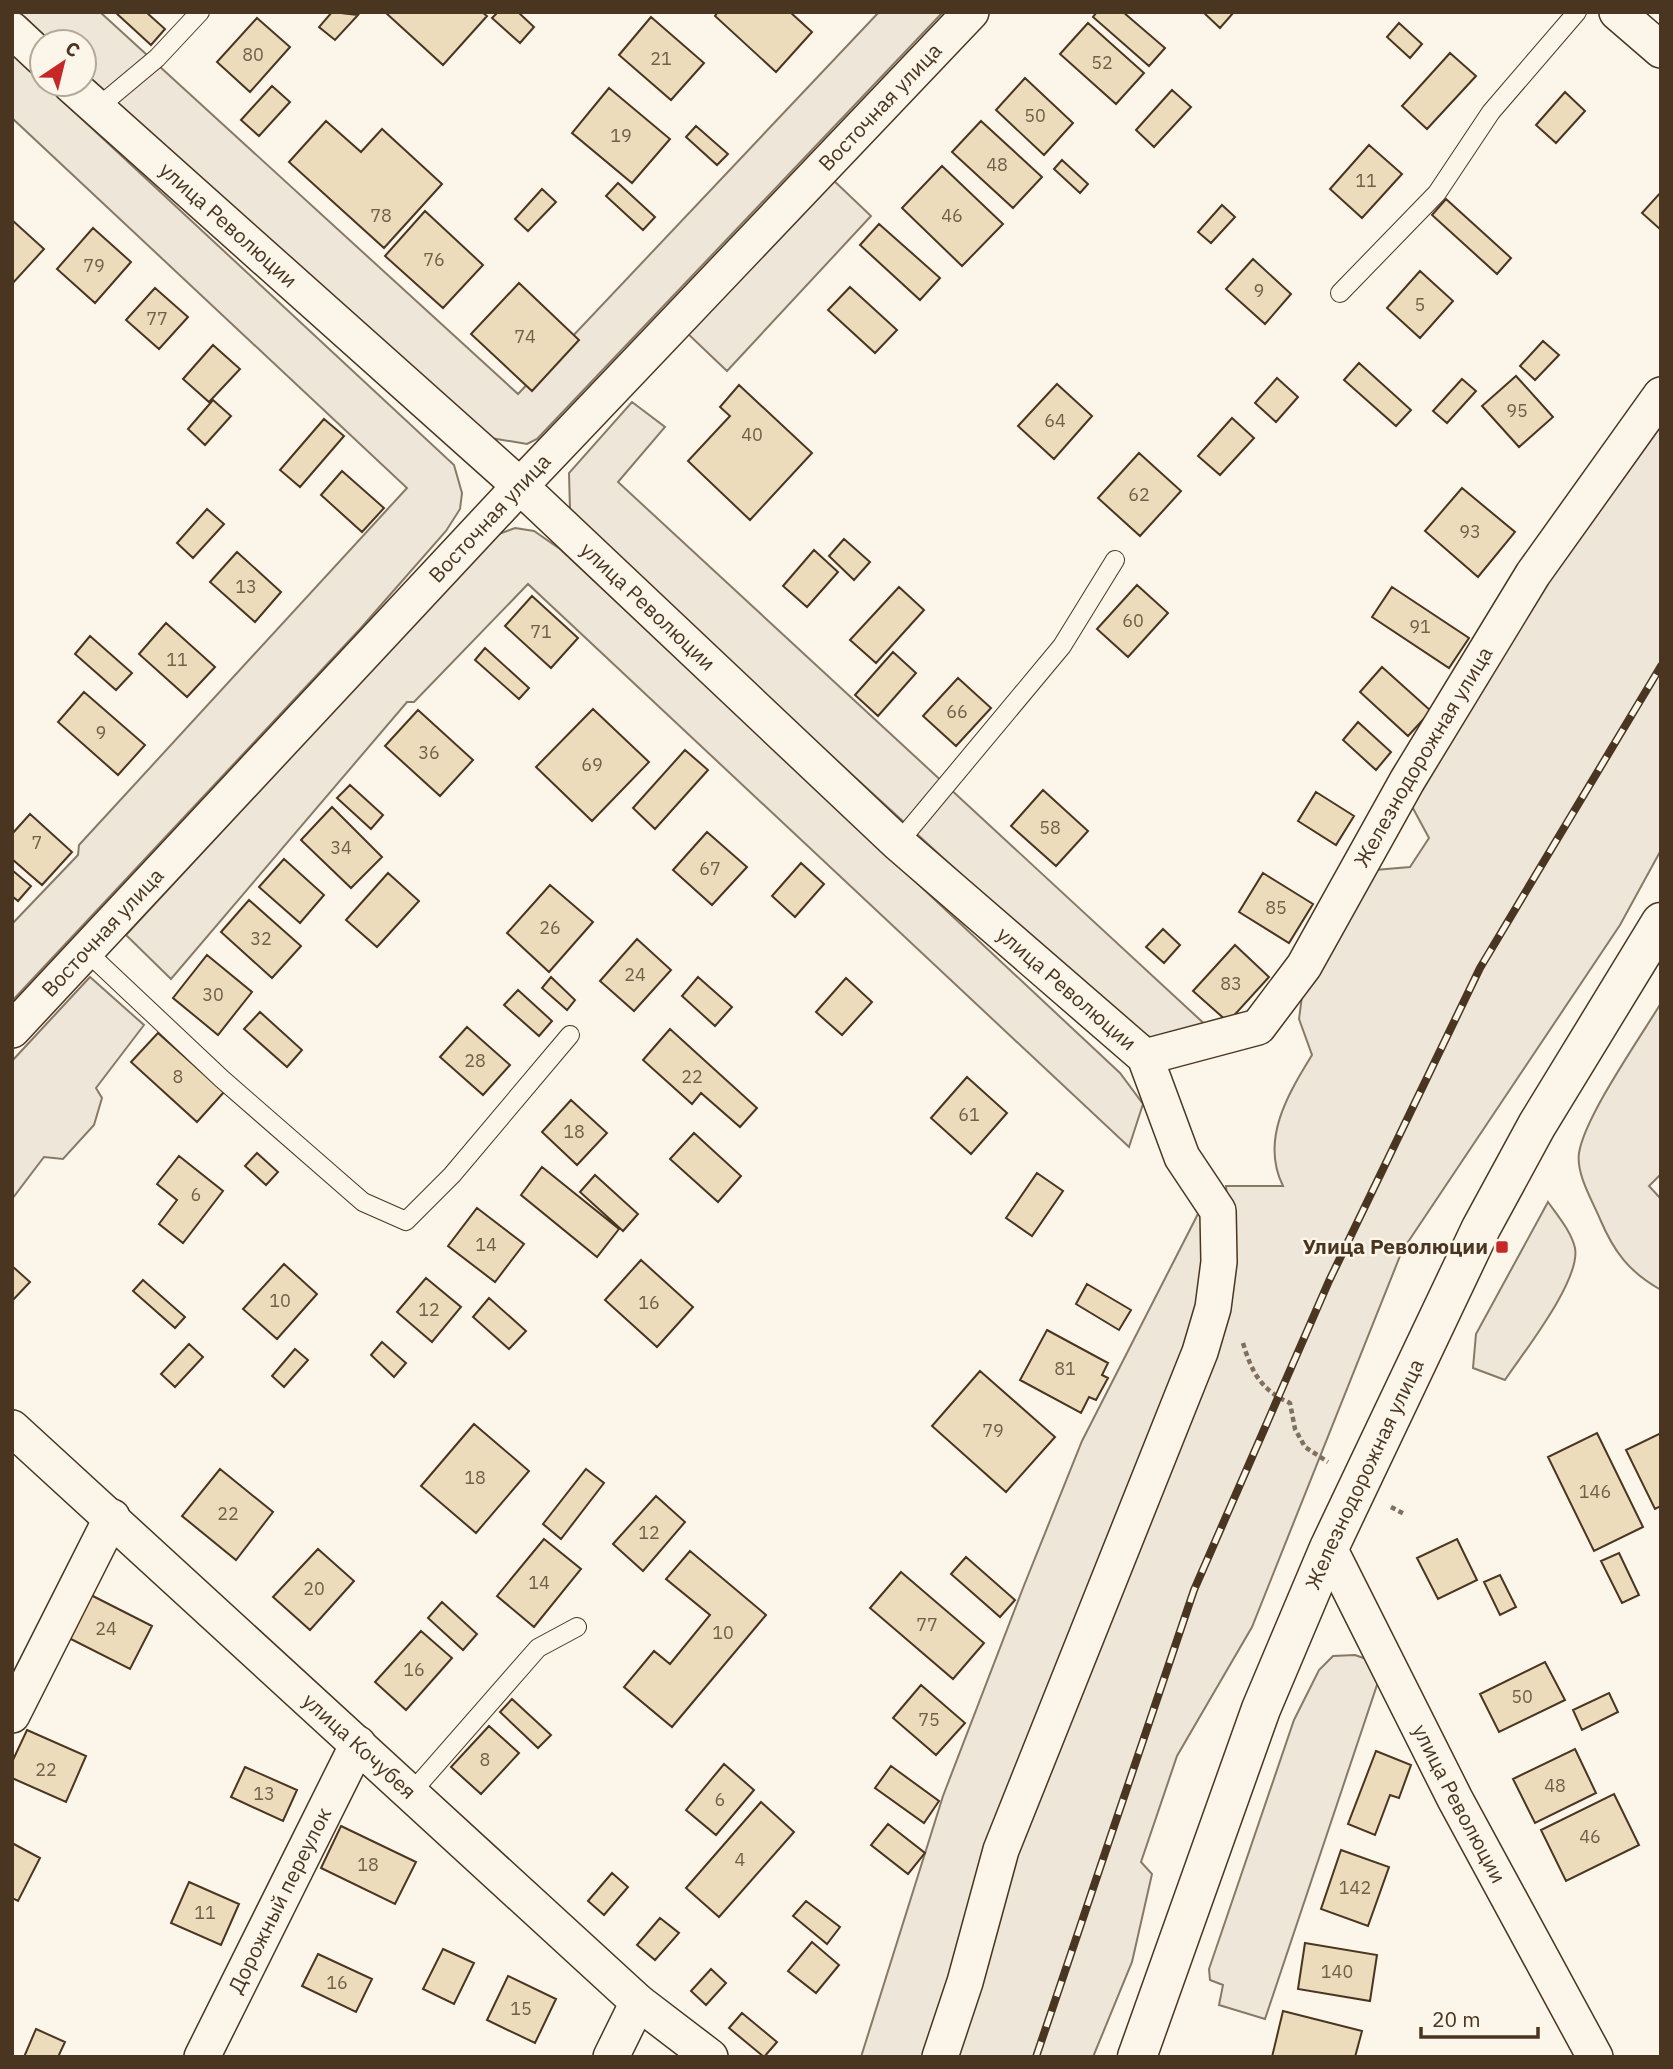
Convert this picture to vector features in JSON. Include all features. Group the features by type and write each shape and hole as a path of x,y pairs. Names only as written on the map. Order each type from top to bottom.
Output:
{"main road":[{"name":"Железнодорожная улица","path":"1137,2057 1261,1709 1329,1548 1481,1228 1537,1125 1661,922"}],"street":[{"name":"Восточная улица","path":"12,1030 520,486 971,12"},
{"path":"1617,12 1661,50"},
{"path":"12,30 28,45"},
{"name":"улица Революции","path":"85,98 520,486 898,843 1145,1057 1182,1157 1218,1212 1219,1262 1213,1308 1185,1390 1001,1850 965,1982 940,2057"},
{"name":"Железнодорожная улица","path":"1145,1057 1258,1027 1304,966 1407,780 1533,574 1661,395"},
{"name":"улица Кочубея","path":"12,1428 638,2001 710,2057"},
{"path":"12,1715 112,1517"},
{"name":"улица Революции","path":"1329,1548 1455,1799 1595,2057"},
{"name":"Дорожный переулок","path":"202,2057 358,1744"},
{"path":"611,2057 638,2001"}],"lane":[{"path":"96,109 157,58 200,12"},
{"path":"1340,293 1437,194 1491,112 1577,12"},
{"path":"898,843 1062,646 1115,560"},
{"path":"85,950 222,1079 363,1202 406,1221 452,1175 570,1035"},
{"path":"411,1793 538,1648 577,1627"}],"path":[{"path":"1241,1336 1248,1360 1266,1392 1290,1403 1295,1429 1305,1447 1319,1453 1357,1490 1406,1515"}],"shaded area":[{"path":"19,12 100,12 518,394 879,12 943,12 537,439 527,444 479,436 98,85 98,28 36,28"},
{"path":"12,54 28,69 28,98 59,98 454,465 462,493 460,509 446,531 360,629 12,1001 12,924 78,855 79,845 407,488 12,118"},
{"path":"830,177 871,216 727,371 686,332"},
{"path":"632,402 665,427 618,482 1210,1029 1158,1041 1127,1026 579,525 570,510 569,473"},
{"path":"1661,420 1661,850 1620,925 1402,1251 1252,1627 1177,1756 1141,1862 1152,1874 1132,1962 1093,2057 950,2057 1025,1818 1230,1237 1226,1186 1283,1186 1274,1152 1276,1135 1286,1101 1312,1055 1299,1019 1302,996 1326,962 1342,923 1375,870 1410,867 1429,838 1408,799 1502,642"},
{"path":"515,528 534,531 560,549 1120,1073 1143,1104 1129,1147 528,584 414,702 407,702 171,979 126,935 496,535"},
{"path":"90,977 144,1025 96,1088 102,1098 94,1125 63,1159 44,1157 12,1199 12,1061"},
{"path":"1661,1003 1661,1174 1649,1186 1661,1199 1661,1290 1631,1268 1605,1231 1585,1187 1579,1153 1591,1119"},
{"path":"1548,1202 1570,1236 1575,1248 1574,1262 1569,1278 1549,1316 1505,1380 1473,1368 1476,1334"},
{"path":"1202,1206 1211,1229 1201,1320 925,2057 861,2057 943,1796 1023,1588 1082,1441"},
{"path":"1355,1655 1372,1661 1380,1676 1265,2019 1219,2005 1223,1985 1210,1980 1209,1969 1294,1720 1319,1670 1333,1656"}],"building":[{"path":"115,12 146,12 165,29 151,45"},
{"path":"332,12 358,15 335,40 319,27"},
{"path":"482,12 487,16 443,65 386,13"},
{"path":"498,12 518,12 534,27 520,43 492,18"},
{"path":"718,12 790,12 812,32 776,72 715,16"},
{"path":"1097,12 1123,12 1165,48 1149,66 1093,17"},
{"path":"1203,12 1234,12 1220,28"},
{"path":"651,17 704,63 671,100 619,55"},
{"path":"257,18 290,47 250,92 217,62"},
{"path":"1088,23 1144,73 1116,104 1060,54"},
{"path":"1399,23 1422,44 1410,58 1387,37"},
{"path":"1450,53 1476,76 1427,129 1402,106"},
{"path":"1025,78 1073,123 1044,155 996,110"},
{"path":"272,86 290,102 259,136 241,120"},
{"path":"609,88 670,139 632,183 572,133"},
{"path":"1172,90 1191,107 1154,147 1136,130"},
{"path":"1565,92 1585,111 1556,143 1536,125"},
{"path":"326,121 361,152 382,129 442,184 384,248 289,162"},
{"path":"981,121 1042,177 1013,208 952,152"},
{"path":"696,126 728,154 717,165 686,137"},
{"path":"1369,145 1402,174 1362,218 1330,189"},
{"path":"1062,160 1088,184 1080,193 1054,169"},
{"path":"942,166 1003,224 962,266 902,208"},
{"path":"618,183 655,217 643,230 606,196"},
{"path":"542,189 556,202 528,231 515,219"},
{"path":"1661,192 1661,230 1642,213"},
{"path":"1446,199 1511,258 1497,274 1432,215"},
{"path":"1222,205 1235,217 1211,243 1198,232"},
{"path":"425,211 483,265 443,308 385,256"},
{"path":"12,220 44,249 12,284"},
{"path":"879,224 940,278 920,300 860,245"},
{"path":"93,228 131,262 95,303 57,269"},
{"path":"1253,259 1291,294 1265,324 1226,289"},
{"path":"1420,271 1453,301 1420,338 1387,308"},
{"path":"519,283 579,340 532,391 471,334"},
{"path":"850,287 897,330 875,353 828,310"},
{"path":"155,288 188,317 159,349 126,320"},
{"path":"1543,341 1559,355 1535,380 1520,366"},
{"path":"213,345 240,369 209,402 183,379"},
{"path":"1359,363 1411,410 1396,426 1344,380"},
{"path":"1516,376 1553,417 1519,447 1482,406"},
{"path":"1277,378 1298,397 1276,422 1255,403"},
{"path":"1462,379 1476,391 1447,423 1433,411"},
{"path":"1057,384 1092,416 1054,459 1018,426"},
{"path":"739,385 812,453 750,520 688,461 730,416 720,407"},
{"path":"213,400 231,416 205,445 188,429"},
{"path":"1232,418 1254,438 1220,475 1198,456"},
{"path":"324,419 344,436 300,487 280,470"},
{"path":"1139,453 1181,491 1140,536 1098,498"},
{"path":"342,471 384,508 362,532 321,495"},
{"path":"1462,488 1515,532 1478,577 1425,531"},
{"path":"207,509 224,524 193,558 177,543"},
{"path":"844,539 870,562 854,580 829,556"},
{"path":"814,550 838,572 807,607 783,586"},
{"path":"237,552 281,592 255,622 210,582"},
{"path":"1137,585 1168,613 1128,657 1097,629"},
{"path":"899,587 924,610 876,663 850,640"},
{"path":"1392,587 1469,638 1449,668 1372,617"},
{"path":"532,596 578,638 551,668 505,626"},
{"path":"166,623 215,667 187,697 139,654"},
{"path":"90,636 132,673 116,690 75,654"},
{"path":"485,648 529,688 519,699 475,660"},
{"path":"893,652 916,673 878,716 855,695"},
{"path":"1382,667 1431,711 1408,736 1360,692"},
{"path":"958,678 991,708 956,746 923,716"},
{"path":"84,692 145,745 118,775 58,722"},
{"path":"593,709 649,762 592,821 536,767"},
{"path":"418,710 473,760 440,796 385,746"},
{"path":"1358,722 1391,752 1376,770 1343,740"},
{"path":"685,750 708,770 655,829 633,808"},
{"path":"350,785 383,815 371,829 337,798"},
{"path":"1043,790 1088,831 1056,866 1011,826"},
{"path":"1316,792 1354,816 1336,845 1298,821"},
{"path":"332,807 382,857 351,888 301,840"},
{"path":"30,814 72,852 42,885 12,859 12,834"},
{"path":"707,832 747,867 712,905 673,870"},
{"path":"284,859 324,895 300,923 259,887"},
{"path":"801,863 824,884 795,917 772,896"},
{"path":"12,870 31,886 18,901 12,896"},
{"path":"388,873 419,901 377,947 346,920"},
{"path":"1263,873 1313,904 1289,943 1239,912"},
{"path":"550,885 593,922 549,972 507,933"},
{"path":"249,900 301,946 272,978 221,932"},
{"path":"1163,929 1180,945 1164,963 1146,947"},
{"path":"637,939 671,970 634,1011 600,981"},
{"path":"1235,945 1269,977 1228,1022 1193,991"},
{"path":"207,955 252,992 218,1035 173,998"},
{"path":"551,977 575,1000 567,1010 542,988"},
{"path":"698,977 732,1007 715,1026 682,996"},
{"path":"846,978 872,1002 842,1035 816,1012"},
{"path":"518,990 552,1021 539,1036 504,1005"},
{"path":"260,1012 302,1050 287,1067 244,1029"},
{"path":"467,1027 510,1065 483,1095 440,1057"},
{"path":"670,1029 757,1108 740,1127 701,1093 692,1104 643,1060"},
{"path":"158,1033 224,1092 197,1122 131,1062"},
{"path":"967,1077 1007,1113 971,1154 931,1118"},
{"path":"571,1100 607,1133 577,1165 542,1132"},
{"path":"694,1133 741,1176 718,1202 670,1159"},
{"path":"257,1153 278,1172 266,1185 245,1166"},
{"path":"179,1156 223,1191 183,1243 159,1224 177,1200 157,1184"},
{"path":"542,1167 619,1229 597,1257 521,1195"},
{"path":"1037,1173 1063,1191 1032,1236 1006,1218"},
{"path":"595,1175 638,1214 623,1231 580,1192"},
{"path":"477,1208 524,1244 495,1282 448,1246"},
{"path":"641,1260 693,1307 657,1347 605,1300"},
{"path":"284,1264 317,1294 277,1339 243,1309"},
{"path":"12,1266 30,1282 12,1301"},
{"path":"426,1278 461,1307 432,1342 397,1312"},
{"path":"143,1280 185,1317 175,1328 133,1291"},
{"path":"1087,1284 1131,1310 1119,1330 1076,1304"},
{"path":"489,1298 526,1331 509,1349 473,1317"},
{"path":"1047,1330 1108,1363 1102,1375 1108,1378 1096,1400 1089,1397 1081,1413 1020,1380"},
{"path":"382,1342 406,1363 394,1377 371,1355"},
{"path":"189,1344 203,1357 175,1387 161,1374"},
{"path":"295,1349 308,1360 284,1387 272,1376"},
{"path":"980,1371 1055,1437 1006,1492 932,1426"},
{"path":"474,1424 529,1471 476,1533 421,1486"},
{"path":"1597,1433 1643,1527 1594,1551 1548,1457"},
{"path":"1661,1433 1661,1506 1655,1509 1626,1450"},
{"path":"220,1469 273,1512 236,1560 182,1516"},
{"path":"586,1469 604,1483 561,1539 543,1524"},
{"path":"656,1496 685,1522 643,1571 613,1544"},
{"path":"544,1539 581,1569 534,1627 497,1596"},
{"path":"1457,1539 1477,1580 1438,1599 1417,1558"},
{"path":"318,1549 354,1581 310,1630 273,1597"},
{"path":"690,1551 766,1615 672,1727 624,1687 654,1651 670,1664 710,1615 666,1579"},
{"path":"1619,1553 1639,1595 1622,1603 1601,1561"},
{"path":"966,1557 1015,1600 1000,1617 951,1574"},
{"path":"901,1572 984,1643 953,1679 870,1608"},
{"path":"1500,1575 1516,1607 1500,1615 1484,1582"},
{"path":"81,1590 152,1626 130,1669 59,1633"},
{"path":"442,1602 477,1634 463,1650 428,1618"},
{"path":"421,1631 452,1658 406,1710 375,1682"},
{"path":"1545,1662 1565,1700 1499,1732 1480,1694"},
{"path":"921,1685 965,1723 936,1755 893,1718"},
{"path":"1609,1693 1618,1712 1582,1730 1573,1710"},
{"path":"512,1699 551,1735 538,1748 500,1712"},
{"path":"489,1726 519,1753 481,1794 451,1767"},
{"path":"27,1730 86,1756 66,1802 12,1778 12,1762"},
{"path":"1575,1749 1596,1793 1535,1823 1513,1779"},
{"path":"1376,1751 1411,1765 1399,1798 1390,1795 1375,1835 1348,1824"},
{"path":"724,1764 754,1790 716,1835 686,1810"},
{"path":"891,1766 939,1801 924,1823 875,1788"},
{"path":"245,1767 297,1790 283,1821 231,1797"},
{"path":"1614,1794 1639,1845 1566,1881 1541,1830"},
{"path":"761,1802 794,1832 719,1917 686,1888"},
{"path":"888,1824 925,1853 908,1874 871,1845"},
{"path":"341,1826 416,1862 395,1904 321,1868"},
{"path":"12,1843 40,1858 18,1901 12,1898"},
{"path":"1341,1850 1389,1867 1368,1926 1321,1909"},
{"path":"612,1873 628,1887 604,1915 588,1901"},
{"path":"189,1882 239,1904 221,1945 171,1923"},
{"path":"806,1901 840,1927 827,1944 793,1916"},
{"path":"660,1918 679,1933 655,1960 637,1945"},
{"path":"812,1942 839,1965 816,1993 788,1971"},
{"path":"1305,1943 1377,1955 1370,2001 1298,1989"},
{"path":"443,1949 474,1963 454,2004 423,1989"},
{"path":"318,1954 372,1979 356,2012 302,1986"},
{"path":"711,1969 726,1983 706,2005 691,1991"},
{"path":"508,1976 556,1999 535,2043 487,2020"},
{"path":"1283,2011 1362,2031 1355,2057 1272,2057"},
{"path":"742,2013 777,2042 764,2057 729,2028"},
{"path":"36,2029 65,2042 58,2057 24,2057"}],"railway":[{"path":"1036,2057 1194,1590 1329,1281 1480,968 1661,666"}],"place":[{"name":"Улица Революции","path":"1502,1247"}]}
